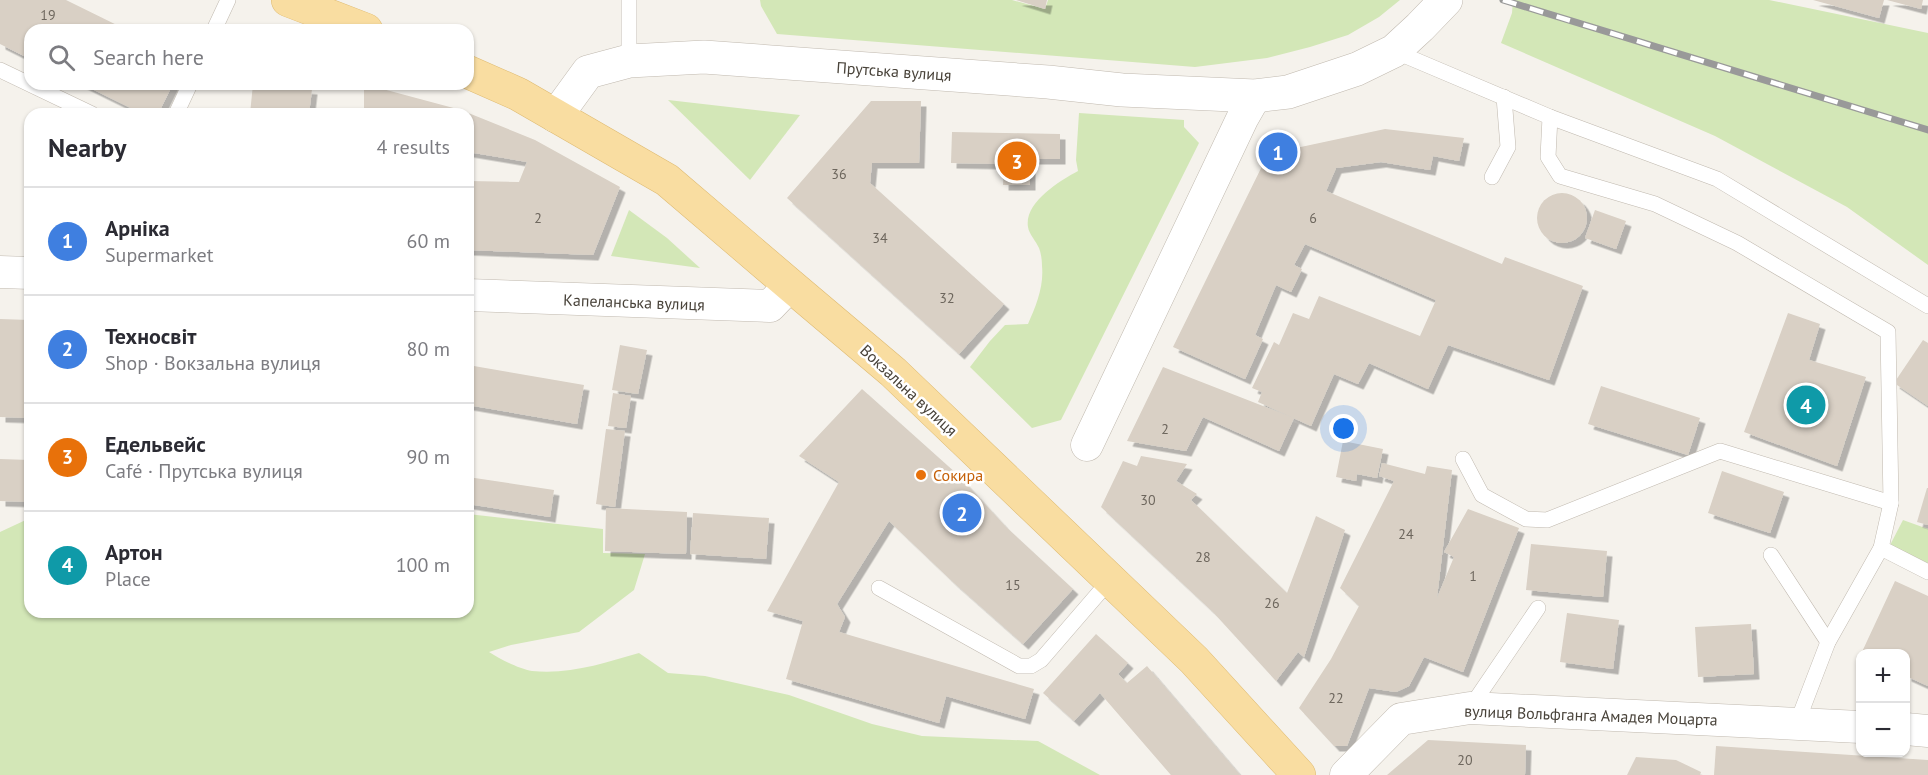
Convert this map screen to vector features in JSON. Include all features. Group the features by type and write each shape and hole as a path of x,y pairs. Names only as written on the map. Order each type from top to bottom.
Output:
{"main road":[{"path":"288,0 350,24"},
{"name":"Вокзальна вулиця","path":"474,75 518,94 667,180 893,372 1194,660 1299,775"}],"street":[{"name":"Прутська вулиця","path":"556,116 588,72 629,61 704,57 1048,82 1122,90 1256,96 1288,92 1357,69 1394,51 1446,0"},
{"path":"1087,445 1243,117 1256,96"},
{"path":"0,272 24,273"},
{"name":"Капеланська вулиця","path":"474,295 770,306 790,285"},
{"name":"вулиця Вольфганга Амадея Моцарта","path":"1346,775 1401,719 1470,708 1856,727"},
{"path":"1910,729 1928,731"}],"lane":[{"path":"217,24 228,0"},
{"path":"629,0 629,61"},
{"path":"1394,51 1550,117 1717,179 1928,306"},
{"path":"0,70 24,81"},
{"path":"42,90 79,108"},
{"path":"179,108 186,90"},
{"path":"1492,177 1508,147 1504,97"},
{"path":"1550,117 1548,158 1560,176 1655,204 1737,243 1888,332 1891,503 1881,549 1828,642 1797,723"},
{"path":"1462,459 1482,495 1526,519 1547,520 1720,451 1891,503"},
{"path":"1881,549 1928,572"},
{"path":"1771,555 1828,642"},
{"path":"879,588 1018,666 1031,666 1041,660 1110,580"},
{"path":"1470,708 1538,608"}],"green space":[{"path":"760,0 1012,0 1045,9 1048,0 1400,0 1379,17 1348,35 1267,58 1195,67 777,34"},
{"path":"1513,0 1769,0 1928,33 1928,265 1847,207 1715,136 1501,43 1512,13"},
{"path":"668,100 800,115 750,180"},
{"path":"1079,113 1184,120 1184,127 1199,143 1061,420 1032,428 970,367 1005,325 1028,324 1039,296 1042,261 1038,245 1028,227 1028,218 1037,201 1044,194 1078,171 1076,160"},
{"path":"629,210 667,238 700,268 611,256"},
{"path":"474,515 603,529 603,553 645,554 634,590 579,632 511,645 489,652 527,670 546,672 586,667 639,653 668,673 705,676 789,695 872,724 922,736 1038,741 1100,775 0,775 0,532 24,521 24,618 474,618"},
{"path":"1903,520 1928,529 1928,567 1888,549"}],"building":[{"path":"0,0 66,0 115,24 24,24 24,56 0,44"},
{"path":"1016,0 1047,0 1045,9"},
{"path":"1813,0 1884,0 1879,18"},
{"path":"1887,0 1923,0 1921,9"},
{"path":"94,90 170,90 161,108 131,108"},
{"path":"252,90 312,90 310,108 251,108"},
{"path":"364,90 386,90 454,108 364,108"},
{"path":"871,101 921,101 919,163 872,163 870,183 1004,304 959,354 787,198"},
{"path":"474,115 535,140 620,187 593,255 474,250 474,181 519,182 527,162 474,153"},
{"path":"1385,129 1464,138 1459,161 1433,156 1430,170 1381,162 1336,168 1326,191 1502,264 1505,257 1583,286 1549,380 1448,345 1428,389 1369,363 1358,384 1334,374 1311,426 1258,402 1262,392 1252,388 1274,342 1279,345 1293,313 1309,319 1319,296 1420,336 1436,300 1305,244 1294,265 1302,269 1291,292 1276,285 1255,335 1263,339 1245,379 1173,347 1268,154"},
{"path":"952,132 1060,134 1060,159 1030,159 1030,185 1003,185 1004,164 951,163"},
{"path":"1562,193 1580,200 1587,218 1580,236 1562,243 1544,236 1537,218 1544,200"},
{"path":"1595,210 1626,221 1616,249 1585,238"},
{"path":"1788,313 1820,324 1809,360 1866,377 1837,466 1744,432"},
{"path":"0,319 24,320 24,418 0,417"},
{"path":"1923,340 1928,343 1928,406 1894,383"},
{"path":"620,345 647,350 638,394 612,390"},
{"path":"474,366 584,385 577,424 474,406"},
{"path":"1163,367 1294,418 1279,451 1203,417 1186,451 1127,441"},
{"path":"1601,386 1700,418 1688,455 1588,424"},
{"path":"862,389 958,475 1006,527 1073,589 1023,644 889,521 837,604 845,617 839,632 1034,689 1025,719 946,696 939,723 786,679 803,621 767,611 839,482 799,456"},
{"path":"613,393 631,396 626,428 608,426"},
{"path":"606,429 625,431 615,507 596,504"},
{"path":"1343,441 1383,449 1377,478 1357,474 1356,481 1336,477"},
{"path":"1141,456 1187,464 1176,481 1197,494 1191,500 1287,593 1316,516 1345,530 1304,657 1298,652 1276,681 1213,612 1101,507 1123,461 1137,466"},
{"path":"0,459 24,460 24,502 0,501"},
{"path":"1382,463 1425,474 1427,466 1452,470 1437,598 1454,557 1444,552 1468,509 1519,528 1463,672 1424,657 1409,686 1396,692 1369,688 1347,746 1334,746 1299,708 1331,659 1359,606 1340,588 1394,481 1379,476"},
{"path":"1722,471 1784,492 1770,533 1708,513"},
{"path":"474,478 554,490 550,517 474,505"},
{"path":"1928,488 1928,525 1917,522"},
{"path":"606,508 687,512 686,554 605,551"},
{"path":"693,513 769,518 766,559 690,554"},
{"path":"1531,544 1607,551 1603,597 1526,590"},
{"path":"1895,581 1928,596 1928,686 1910,678 1910,649 1863,649"},
{"path":"1567,613 1619,620 1613,669 1560,662"},
{"path":"1751,624 1754,674 1698,677 1695,627"},
{"path":"1096,634 1128,663 1118,674 1127,683 1147,666 1240,775 1171,775 1100,693 1074,721 1043,693"},
{"path":"1428,740 1526,745 1525,775 1387,775"},
{"path":"1716,746 1928,760 1928,775 1714,775"},
{"path":"1636,757 1676,760 1701,772 1700,775 1627,775"}],"railway":[{"path":"1503,0 1928,130"}],"place":[{"name":"Арніка","path":"1278,152"},
{"name":"Едельвейс","path":"1017,161"},
{"name":"Артон","path":"1806,405"},
{"name":"Сокира","path":"921,475"},
{"name":"Техносвіт","path":"962,513"}]}
